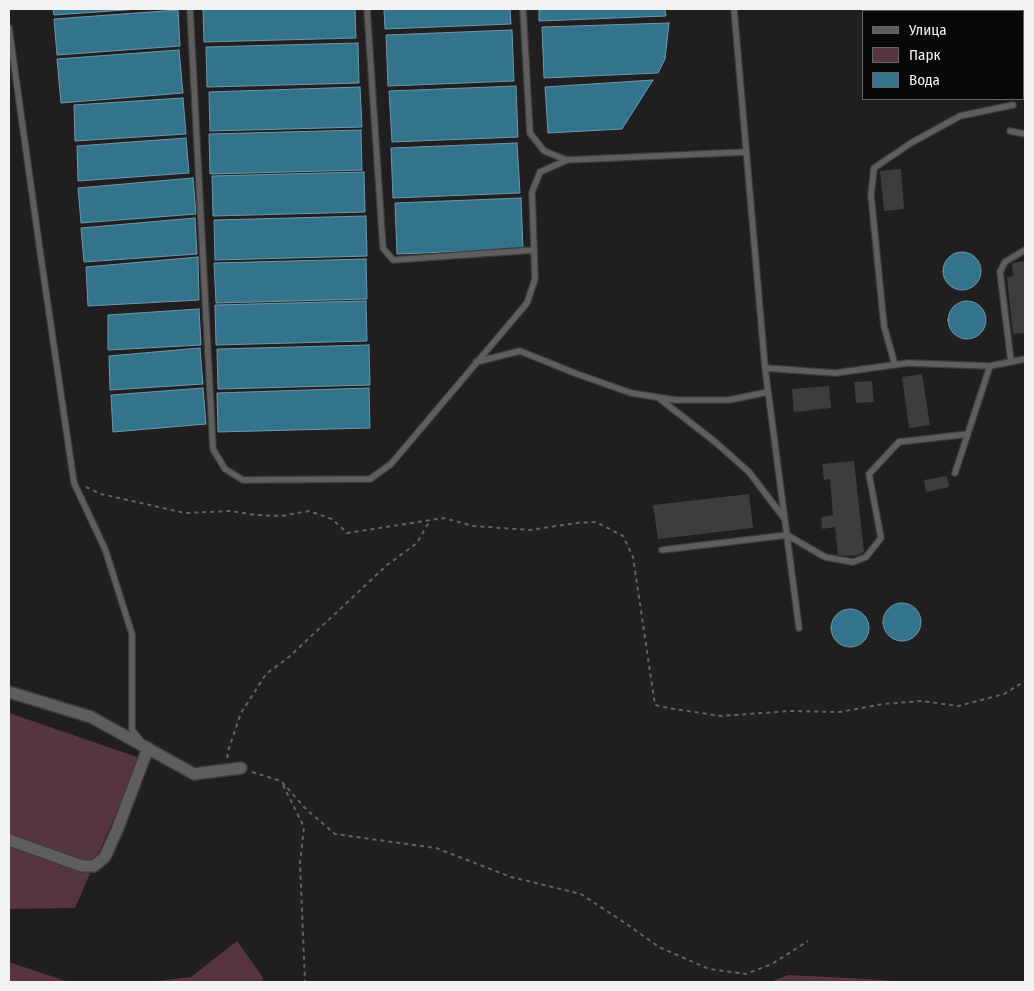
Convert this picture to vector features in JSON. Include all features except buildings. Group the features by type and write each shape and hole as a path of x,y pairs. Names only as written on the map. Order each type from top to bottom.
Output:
{"street":[{"path":"9,692 91,717 194,774 240,768"},
{"path":"9,840 82,866 94,866 105,857 148,748"}],"lane":[{"path":"190,9 213,449 225,469 243,480 370,479 391,464 527,303 535,279 532,192 540,172 567,160 746,152"},
{"path":"367,9 383,248 393,260 534,250"},
{"path":"523,9 530,132 544,151 567,160"},
{"path":"734,9 765,368 799,628"},
{"path":"9,28 74,483 105,548 132,634 132,730 148,748"},
{"path":"895,365 883,316 871,195 874,168 912,143 960,116 1013,105"},
{"path":"1010,131 1025,134"},
{"path":"1011,362 1000,272 1004,262 1025,250"},
{"path":"476,362 520,352 622,390 675,400 730,400 768,392"},
{"path":"765,368 835,373 908,364 990,366 1025,359"},
{"path":"955,473 990,366"},
{"path":"658,398 714,440 749,472 785,519"},
{"path":"662,550 787,535 826,557 853,562 866,557 881,538 869,474 899,442 968,434"}],"path":[{"path":"74,483 102,494 185,513 231,510 255,515 282,516 309,511 332,519 347,533 444,518 473,526 530,530 596,522 623,536 633,557 655,705 720,716 790,711 840,712 883,704 922,701 958,706 1004,694 1025,682"},
{"path":"225,770 229,748 241,713 266,674 289,657 387,565 417,543 430,520"},
{"path":"240,768 281,782 306,810 335,834 436,848 511,877 581,894 659,947 709,969 746,974 772,964 808,941"},
{"path":"281,782 304,827 300,863 305,982"}],"green space":[{"path":"9,713 140,758 75,908 9,909"},
{"path":"237,941 262,976 263,982 148,982 191,977"},
{"path":"9,962 69,982 9,982"},
{"path":"788,975 885,980 899,982 770,982"}],"water":[{"path":"53,9 140,9 54,15"},
{"path":"203,9 355,9 356,38 204,42"},
{"path":"384,9 510,9 511,24 385,29"},
{"path":"539,9 665,9 666,16 539,21"},
{"path":"1025,9 1024,52 1024,10 976,10"},
{"path":"178,10 180,46 57,55 54,19"},
{"path":"669,23 665,59 658,73 544,78 542,27"},
{"path":"512,30 514,81 388,86 386,35"},
{"path":"358,43 359,83 207,87 206,47"},
{"path":"179,50 183,93 61,103 57,59"},
{"path":"653,80 622,129 548,133 545,87"},
{"path":"516,86 518,137 392,142 389,91"},
{"path":"360,87 362,127 210,131 209,92"},
{"path":"183,98 186,134 75,141 74,105"},
{"path":"361,130 362,170 210,174 209,134"},
{"path":"186,138 189,173 78,181 77,146"},
{"path":"517,143 520,193 393,198 391,148"},
{"path":"364,172 365,212 213,216 212,176"},
{"path":"193,178 196,214 81,223 78,188"},
{"path":"521,198 523,249 397,254 395,203"},
{"path":"366,216 367,256 215,260 214,220"},
{"path":"195,218 197,254 84,262 81,228"},
{"path":"962,252 976,257 981,271 976,285 962,290 948,285 943,271 948,257"},
{"path":"198,257 199,300 88,306 86,267"},
{"path":"366,259 367,299 216,303 214,263"},
{"path":"366,301 367,341 216,345 215,305"},
{"path":"967,301 981,306 986,320 981,334 967,339 953,334 948,320 953,306"},
{"path":"199,309 201,345 108,350 108,315"},
{"path":"369,345 370,385 218,389 217,349"},
{"path":"200,348 203,384 110,390 109,356"},
{"path":"203,388 206,424 113,432 111,395"},
{"path":"369,388 370,428 218,432 217,393"},
{"path":"902,603 916,608 921,622 916,636 902,641 888,636 883,622 888,608"},
{"path":"850,609 864,614 869,628 864,642 850,647 836,642 831,628 836,614"}]}
